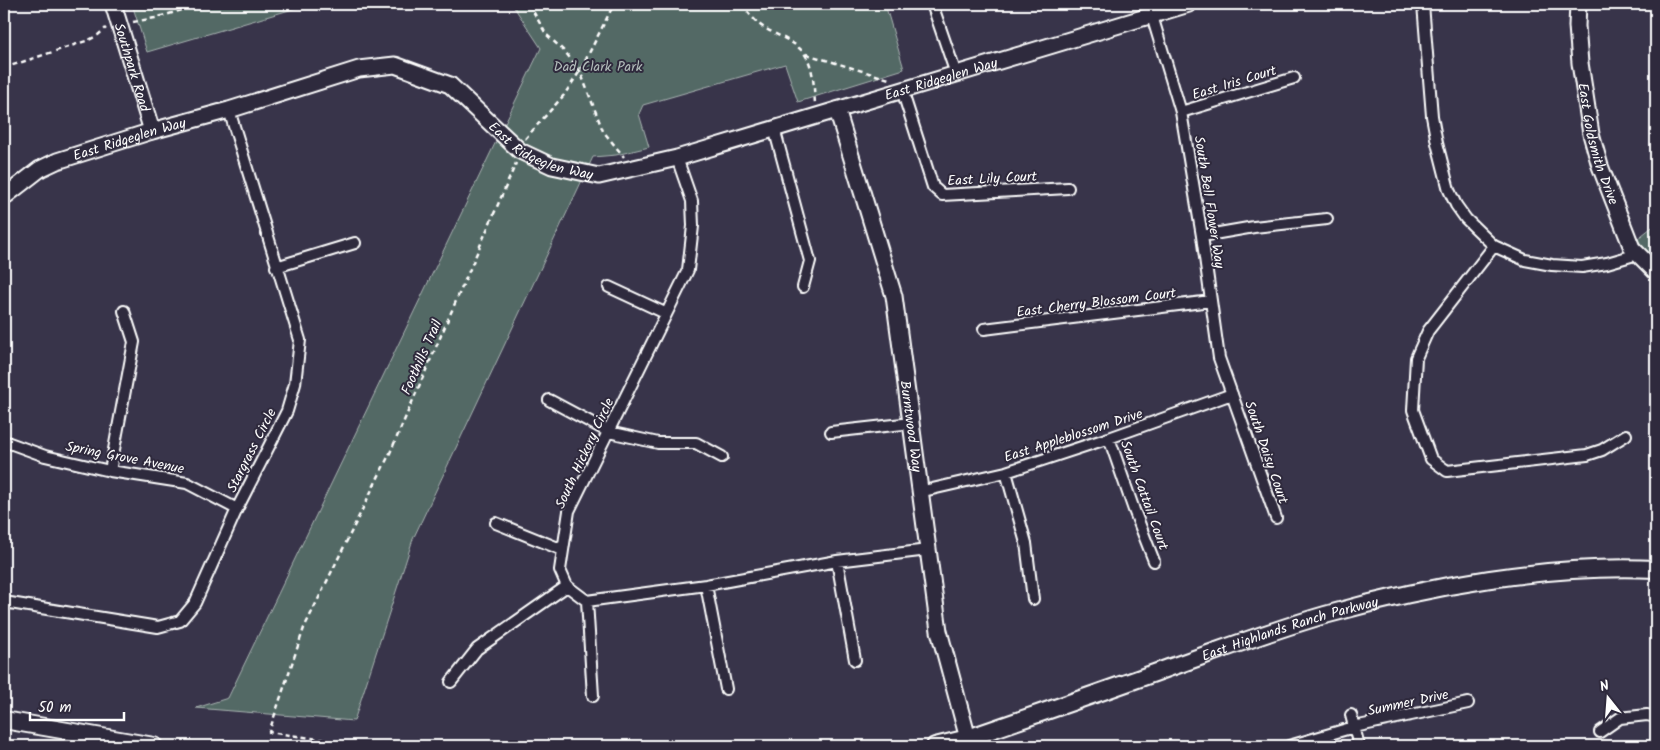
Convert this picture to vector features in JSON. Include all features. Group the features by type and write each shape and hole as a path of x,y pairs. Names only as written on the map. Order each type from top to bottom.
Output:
{"main road":[{"name":"East Highlands Ranch Parkway","path":"935,746 969,742 1249,640 1324,615 1377,602 1507,577 1580,570 1656,569"},
{"path":"4,720 154,746"}],"street":[{"name":"Southpark Road","path":"113,4 152,131"},
{"path":"932,4 956,74"},
{"name":"East Ridgeglen Way","path":"4,197 40,169 57,161 359,69 395,66 450,85 520,151 552,166 599,176 677,158 1189,4"},
{"path":"1423,4 1432,116 1437,143 1449,190 1456,205 1466,219 1494,246 1525,260 1582,267 1607,263 1638,254"},
{"name":"East Goldsmith Drive","path":"1578,4 1577,26 1580,63 1591,134 1604,176 1632,248 1656,272"},
{"name":"South Bell Flower Way","path":"1152,16 1182,112 1219,358 1232,394"},
{"name":"East Iris Court","path":"1182,112 1294,78"},
{"name":"East Lily Court","path":"902,90 933,187 942,195 1068,188"},
{"name":"Stargrass Circle","path":"4,602 158,627 180,621 194,603 237,509 287,411 295,384 300,340 228,110"},
{"name":"Burntwood Way","path":"837,110 894,296 939,631 969,742"},
{"path":"774,128 810,261 803,287"},
{"name":"South Hickory Circle","path":"567,586 560,570 569,511 609,432 665,313 688,270 693,226 692,201 677,158"},
{"path":"1202,236 1254,227 1326,219"},
{"path":"276,267 355,243"},
{"path":"1494,246 1428,331 1416,358 1413,410 1431,459 1447,471 1587,455 1602,450 1626,435"},
{"path":"609,287 665,313"},
{"name":"East Cherry Blossom Court","path":"984,329 1210,302"},
{"path":"110,471 134,342 124,311"},
{"name":"East Appleblossom Drive","path":"919,492 1006,472 1110,438 1232,394"},
{"name":"South Daisy Court","path":"1232,394 1276,518"},
{"path":"549,400 609,432 658,444 696,443 722,457"},
{"path":"831,432 912,423"},
{"name":"South Cattail Court","path":"1110,438 1134,510 1154,561"},
{"name":"Spring Grove Avenue","path":"4,442 45,456 110,471 187,483 237,509"},
{"path":"1006,472 1026,543 1033,599"},
{"path":"496,523 563,550"},
{"path":"451,682 477,649 567,586 587,600 706,585 836,561 928,550"},
{"path":"836,561 855,660"},
{"path":"706,585 726,689"},
{"path":"587,600 593,696"},
{"name":"Summer Drive","path":"1289,746 1354,727 1468,703"},
{"name":"Summer Drive","path":"1351,715 1359,746"},
{"path":"1600,732 1620,718 1646,715 1656,717"}],"path":[{"path":"134,26 132,20 155,18 203,4"},
{"path":"529,4 546,34 566,53 580,71 603,131 633,168"},
{"name":"Foothills Trail","path":"338,746 339,742 269,732 304,628 390,453 516,164 526,136 564,95 580,71 614,4"},
{"path":"742,4 759,24 792,43 805,54 809,60 817,116"},
{"path":"4,68 89,40 98,36 108,26 111,33"},
{"path":"805,54 892,80 902,90"}],"green space":[{"path":"132,4 310,4 147,52"},
{"name":"Dad Clark Park","path":"512,4 885,4 904,69 798,102 785,64 643,105 639,114 649,147 616,155 593,157 413,539 354,721 196,708 228,698 541,48"},
{"path":"1656,224 1656,258 1637,239"}]}
